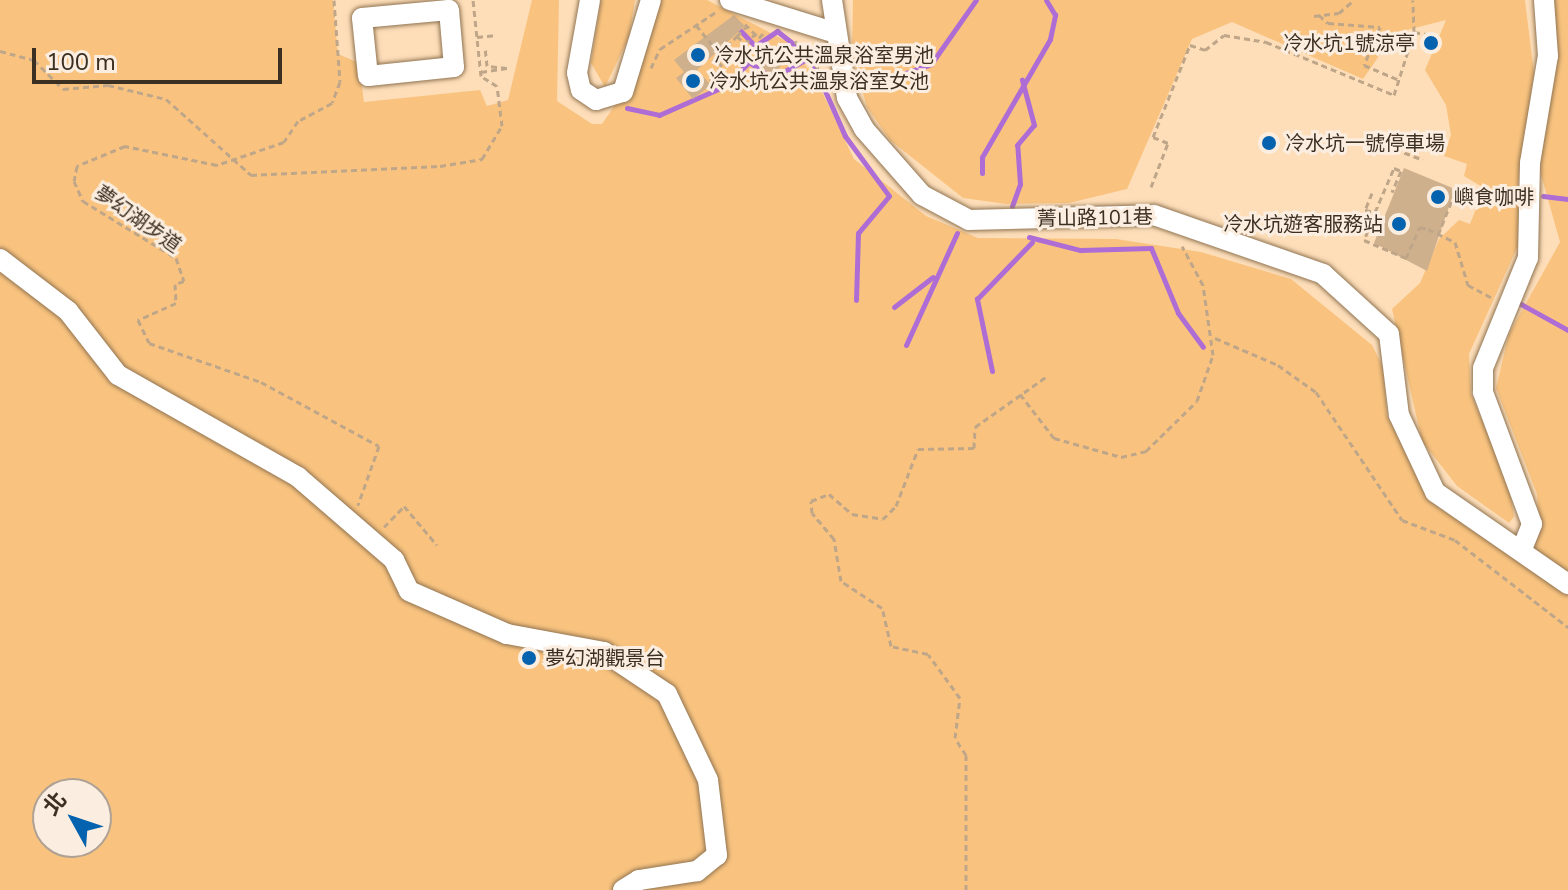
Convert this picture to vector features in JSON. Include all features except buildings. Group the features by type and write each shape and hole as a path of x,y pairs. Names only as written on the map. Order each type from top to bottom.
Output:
{"street":[{"path":"590,0 577,73 581,90 596,100 623,92 651,0"},
{"name":"菁山路101巷","path":"834,0 833,32 847,98 864,129 922,195 969,220 1154,215 1323,274 1389,334 1399,415 1435,492 1522,549 1568,584"},
{"path":"729,8 833,32 845,0"},
{"path":"1522,549 1532,524 1483,392 1483,368 1528,258 1530,163 1548,56 1544,0"},
{"path":"449,5 454,67 368,76 362,18 449,5"},
{"path":"0,259 68,311 118,375 298,477 344,520 373,539 409,591 507,634 604,652 667,694 708,780 717,855 697,871 639,880 623,890"}],"path":[{"name":"夢幻湖步道","path":"334,0 341,58 332,103 298,121 284,142 217,165 125,146 77,166 74,181 83,201 176,258 184,281 175,284 176,303 138,320 149,343 261,382 379,446 358,504 344,520"},
{"path":"0,51 34,60 63,89 108,85 166,99 251,175 482,159 502,126 497,86 481,72 473,0"},
{"path":"1354,0 1339,13 1316,16 1328,23 1380,27 1364,65 1399,80"},
{"path":"1151,187 1168,143 1153,137 1190,45 1205,50 1224,35 1266,42 1394,95 1414,32 1413,0"},
{"path":"729,8 753,20"},
{"path":"645,77 660,49 729,8"},
{"path":"729,8 754,35 761,36"},
{"path":"761,22 778,29"},
{"path":"696,25 720,55"},
{"path":"710,81 722,66 714,60 746,27"},
{"path":"786,32 825,82"},
{"path":"1414,32 1437,36"},
{"path":"477,37 497,35"},
{"path":"737,36 745,44 754,35"},
{"path":"481,72 507,68 487,66 485,47"},
{"path":"1395,149 1423,160"},
{"path":"1392,192 1401,171 1394,168 1364,240 1406,258 1420,227 1455,242"},
{"path":"1438,235 1456,190"},
{"path":"1372,193 1365,210 1375,212"},
{"path":"1020,394 1054,438 1121,457 1146,451 1197,401 1215,338 1203,285 1177,241"},
{"path":"1215,338 1278,365 1316,392 1402,520 1455,540 1568,627"},
{"path":"966,890 966,755 955,738 960,698 928,654 891,646 882,608 841,581 834,539 812,513 811,501 829,494 852,514 883,519 896,506 918,449 974,448 972,430 1046,377"},
{"path":"373,539 404,506 437,545"}],"shaded area":[{"path":"0,0 333,0 338,54 359,63 364,102 480,90 487,106 508,100 532,0 559,0 557,101 592,124 602,124 633,79 659,0 707,0 786,41 815,77 854,159 926,216 978,238 1116,239 1201,252 1291,279 1372,345 1383,367 1387,415 1429,501 1521,563 1540,531 1537,494 1496,388 1509,334 1560,242 1540,171 1550,0 1568,0 1568,890 0,890"},
{"path":"601,0 635,0 629,37 605,87 591,63"},
{"path":"853,0 1525,0 1534,74 1518,184 1521,239 1469,354 1471,394 1509,485 1514,517 1509,523 1457,486 1422,441 1392,309 1420,283 1439,239 1459,220 1470,224 1484,188 1464,176 1467,164 1444,156 1451,135 1446,105 1425,70 1446,20 1395,33 1363,79 1232,22 1192,39 1127,189 1069,203 1006,204 963,198 890,140 867,107 852,55"}],"waterway":[{"path":"863,88 931,64 976,0"},
{"path":"982,173 982,157 1050,39 1055,15 1046,0"},
{"path":"736,26 755,46 777,31 810,57 845,136 889,196 858,233 856,300"},
{"path":"627,108 659,115 725,86 749,62 772,78 810,57"},
{"path":"1012,206 1020,184 1017,145 1034,125 1022,80"},
{"path":"1543,196 1568,199"},
{"path":"906,345 957,233"},
{"path":"1029,237 1080,250 1151,248 1178,313 1203,347"},
{"path":"992,371 977,299 1032,242"},
{"path":"894,307 933,277"},
{"path":"1519,303 1568,330"}],"place":[{"name":"冷水坑1號涼亭","path":"1431,43"},
{"name":"冷水坑公共溫泉浴室男池","path":"698,55"},
{"name":"冷水坑公共溫泉浴室女池","path":"693,81"},
{"name":"冷水坑一號停車場","path":"1269,143"},
{"name":"嶼食咖啡","path":"1438,197"},
{"name":"冷水坑遊客服務站","path":"1399,224"},
{"name":"夢幻湖觀景台","path":"529,658"}]}
